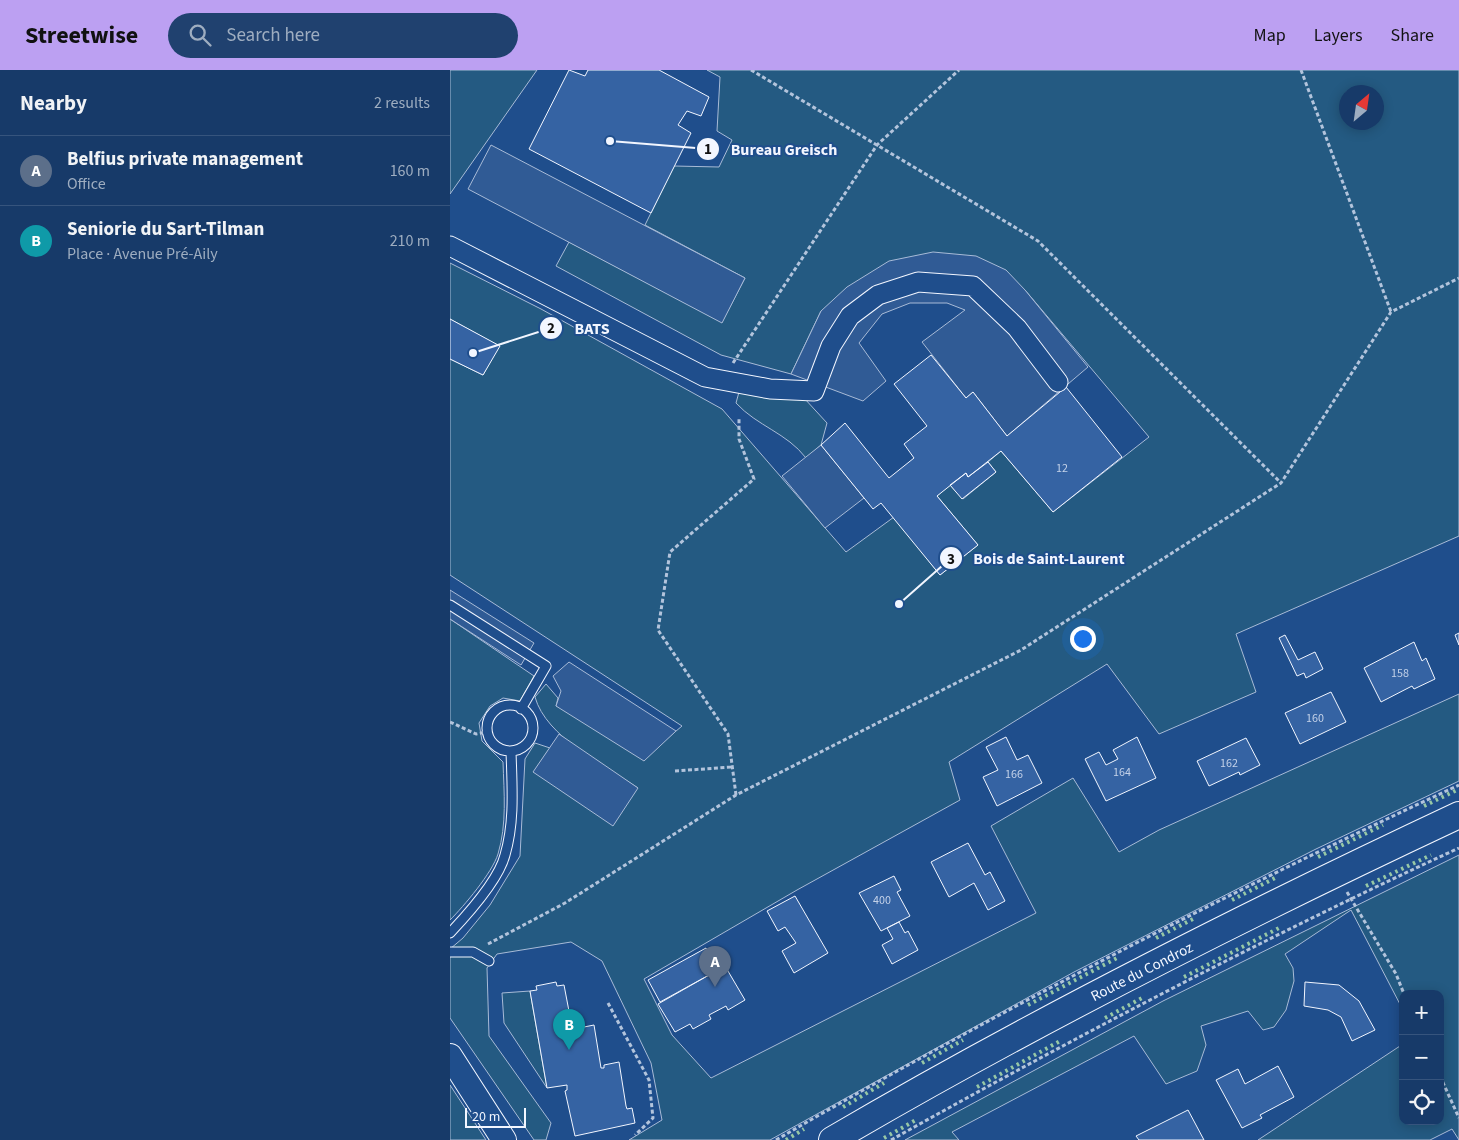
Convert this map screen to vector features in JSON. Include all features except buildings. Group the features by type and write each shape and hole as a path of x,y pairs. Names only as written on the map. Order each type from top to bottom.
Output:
{"main road":[{"name":"Route du Condroz","path":"832,1140 1068,1010 1338,873 1459,815"}],"street":[{"path":"450,246 705,377 770,389 814,391 831,346 850,316 878,294 918,282 973,286 1017,328 1058,382"},
{"path":"450,1056 504,1140"}],"lane":[{"path":"450,605 546,666 521,709"},
{"path":"508,706 521,709 532,722 531,738 520,749 511,751 496,746 487,732 490,717 494,711 508,706"},
{"path":"450,933 478,902 505,857 512,810 511,751"},
{"path":"450,952 473,952 489,961"}],"path":[{"path":"751,70 1038,241 1281,483"},
{"path":"721,381 877,145 959,70"},
{"path":"1300,70 1391,312"},
{"path":"473,952 565,903 736,795 1021,650 1281,483 1391,312 1459,278"},
{"path":"736,795 728,734 658,630 670,552 754,479 739,439 739,417"},
{"path":"450,722 476,734 487,732"},
{"path":"675,770 732,767"},
{"path":"891,1140 1145,1003 1350,899 1459,848"},
{"path":"1338,873 1350,899 1396,974 1402,990"},
{"path":"608,1003 648,1080 653,1118 635,1135"},
{"path":"1442,1080 1459,1118"}],"shaded area":[{"path":"450,70 537,70 450,194"},
{"path":"707,70 1459,70 1459,536 1236,634 1256,692 1159,734 1107,664 949,762 960,800 797,890 644,979 672,1035 711,1078 1036,913 991,826 1073,778 1119,852 1159,830 1459,694 1459,781 1316,849 1074,972 770,1140 629,1140 662,1120 651,1063 602,961 571,942 497,954 487,968 489,1036 551,1123 546,1140 534,1140 450,1018 450,949 463,938 490,905 520,856 525,759 535,743 550,748 534,772 638,788 564,738 541,711 535,697 546,684 558,698 556,706 662,743 682,726 450,575 450,359 483,375 499,346 450,319 450,263 541,309 722,409 846,552 894,517 940,575 978,545 937,496 950,485 963,499 996,472 988,462 1001,451 1053,512 1149,437 1025,290 821,311 791,374 721,355 556,266 569,242 722,322 745,278 645,225 674,166 719,167 732,140 717,131 720,77"},
{"path":"491,145 745,278 722,323 468,189"},
{"path":"933,252 976,256 1006,270 1025,290 1088,367 1007,436 973,392 966,398 922,342 965,310 947,303 910,303 882,314 859,343 886,381 863,401 791,374 821,311 847,287 889,261"},
{"path":"739,392 804,398 827,423 821,445 806,458 790,442 744,411 736,403"},
{"path":"821,445 864,498 825,528 782,476"},
{"path":"450,590 534,643 521,665 450,619"},
{"path":"450,619 534,676 520,701 503,698 490,706 479,723 482,741 503,762 503,831 495,862 484,880 450,920"},
{"path":"569,662 676,731 644,761 556,706 561,691 553,676"},
{"path":"559,734 638,788 613,826 533,772"},
{"path":"1459,855 1459,1140 1452,1129 1430,1140 1258,1140 1399,1047 1399,1125 1444,1125 1444,990 1399,990 1399,1002 1351,910 1285,954 1293,968 1294,981 1286,1010 1274,1027 1263,1030 1248,1011 1201,1026 1206,1045 1197,1071 1166,1084 1134,1036 952,1132 959,1140 905,1140 1163,1001"},
{"path":"530,991 547,1088 504,1023 502,993"},
{"path":"450,1085 486,1140 450,1140"}],"hedge":[{"path":"1424,806 1459,789"},
{"path":"1318,857 1383,825"},
{"path":"1366,886 1431,855"},
{"path":"1232,900 1277,877"},
{"path":"1156,938 1193,919"},
{"path":"1184,977 1279,928"},
{"path":"1028,1005 1117,958"},
{"path":"1105,1018 1142,998"},
{"path":"922,1063 963,1040"},
{"path":"977,1087 1060,1041"},
{"path":"843,1107 884,1083"},
{"path":"884,1138 916,1120"},
{"path":"786,1140 804,1129"}],"place":[{"name":"Bureau Greisch","path":"610,141"},
{"name":"BATS","path":"473,353"},
{"name":"Bois de Saint-Laurent","path":"899,604"},
{"name":"Belfius private management","path":"715,987"},
{"name":"Seniorie du Sart-Tilman","path":"569,1050"}]}
